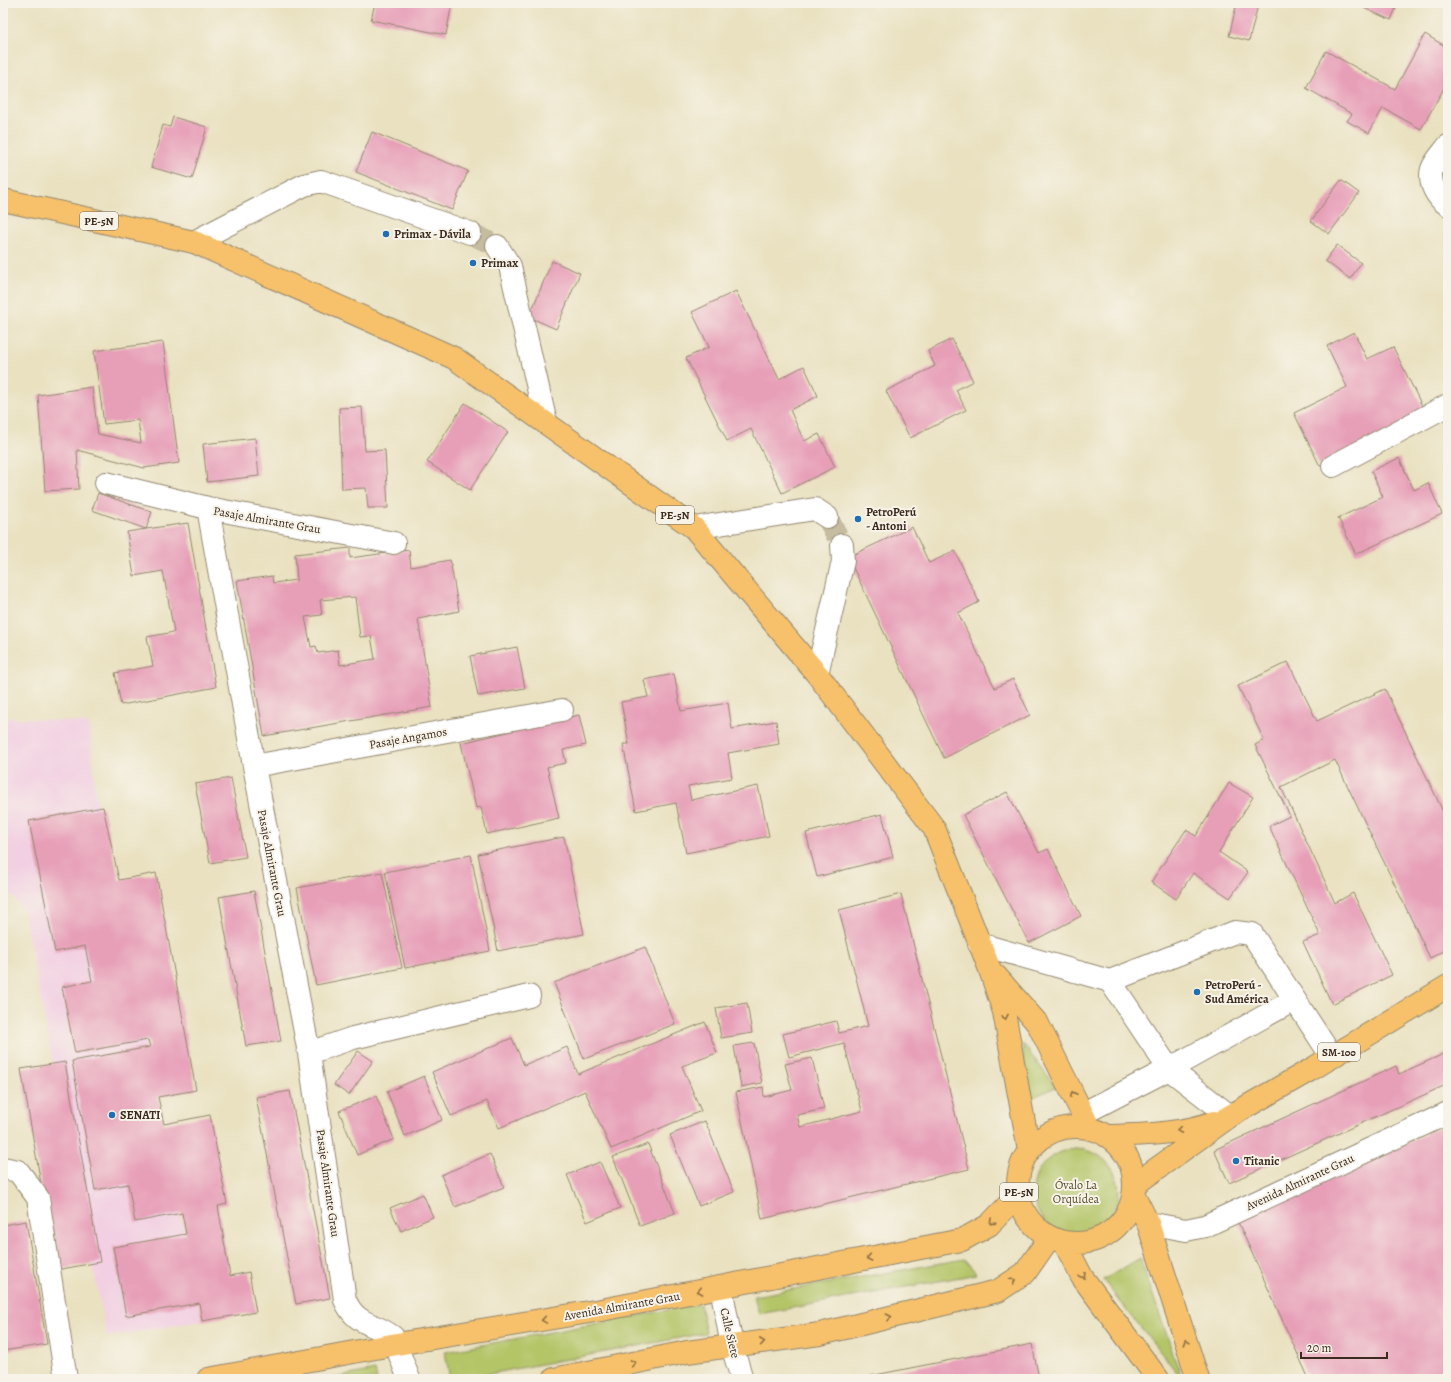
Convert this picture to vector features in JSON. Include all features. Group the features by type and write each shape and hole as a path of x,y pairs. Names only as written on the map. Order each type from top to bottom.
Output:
{"main road":[{"name":"PE-5N","path":"3,200 194,242 454,358 694,528 818,674 934,828 989,967 1004,1012 1029,1150"},
{"name":"PE-5N","path":"989,967 1038,1024 1093,1126 1120,1148 1130,1163 1134,1190 1148,1223 1198,1379"},
{"name":"SM-100","path":"1134,1190 1230,1116 1332,1057 1448,986"},
{"name":"SM-100","path":"1093,1126 1132,1135 1205,1126 1230,1116"},
{"name":"PE-5N","path":"1093,1126 1068,1128 1046,1135 1029,1150 1020,1171 1019,1194 1025,1212 1035,1226 1057,1240 1082,1277 1158,1379"},
{"path":"554,1379 687,1352 820,1334 998,1291 1025,1273 1057,1240 1083,1243 1101,1238 1116,1228 1128,1212 1134,1190"},
{"name":"Avenida Almirante Grau","path":"208,1379 397,1344 601,1310 962,1240 989,1225 1019,1194"}],"street":[{"path":"1448,146 1432,169 1431,179 1439,197 1448,205"},
{"path":"194,242 304,185 321,182 470,233"},
{"path":"497,246 510,266 546,423"},
{"path":"1333,466 1448,405"},
{"path":"106,483 208,508"},
{"name":"Pasaje Almirante Grau","path":"394,543 208,508 254,766 309,1054 345,1300 348,1308 357,1319 393,1337 397,1344 409,1379"},
{"path":"694,528 815,509 827,517"},
{"path":"818,674 843,561 842,545"},
{"name":"Pasaje Angamos","path":"254,766 562,710"},
{"path":"979,944 1110,981 1236,932 1252,934 1332,1057"},
{"path":"1110,981 1169,1069 1230,1116"},
{"path":"309,1054 353,1038 528,996"},
{"path":"1093,1126 1169,1069 1294,1000"},
{"name":"Avenida Almirante Grau","path":"1148,1223 1186,1230 1205,1226 1448,1113"},
{"path":"3,1168 18,1171 38,1198 66,1379"},
{"name":"Calle Siete","path":"721,1287 732,1346 742,1379"}],"shaded area":[{"name":"SENATI","path":"3,717 89,723 96,797 202,1321 107,1337 23,909 3,884"}],"green space":[{"path":"1023,1044 1056,1087 1025,1101"},
{"name":"Óvalo La Orquídea","path":"1076,1149 1092,1152 1100,1156 1112,1168 1116,1176 1119,1192 1116,1208 1112,1216 1100,1228 1092,1232 1076,1235 1060,1232 1052,1228 1040,1216 1036,1208 1033,1192 1036,1176 1040,1168 1052,1156 1060,1152"},
{"path":"1140,1258 1182,1379 1103,1280"},
{"path":"964,1259 977,1274 759,1314 754,1296"},
{"path":"700,1304 706,1333 462,1379 450,1379 445,1352"},
{"path":"375,1370 377,1379 330,1379"}],"building":[{"path":"375,3 452,3 446,35 371,20"},
{"path":"1237,3 1258,5 1249,41 1229,36"},
{"path":"1360,3 1398,3 1391,20 1359,6"},
{"path":"1425,34 1448,48 1448,81 1421,129 1383,108 1369,133 1347,121 1352,114 1306,88 1326,51 1395,89"},
{"path":"173,117 207,127 192,179 151,167 163,125 170,127"},
{"path":"372,132 468,171 452,210 356,172"},
{"path":"1448,167 1448,196 1435,186"},
{"path":"1341,180 1359,193 1329,234 1311,221"},
{"path":"1337,245 1361,263 1350,279 1325,261"},
{"path":"552,261 580,273 556,329 529,317"},
{"path":"736,291 779,379 804,366 818,396 790,410 804,441 819,434 835,467 782,493 751,429 727,441 686,358 709,347 692,312"},
{"path":"1354,332 1367,359 1393,347 1426,414 1320,466 1294,413 1347,387 1327,346"},
{"path":"952,339 973,381 956,390 966,410 910,438 886,391 935,366 928,351"},
{"path":"163,342 179,463 144,468 77,450 79,489 45,491 38,395 92,387 98,434 141,443 138,420 104,424 94,351"},
{"path":"465,403 508,432 470,490 427,462"},
{"path":"362,407 365,451 385,450 388,508 368,508 366,488 342,489 339,408"},
{"path":"255,438 259,476 207,482 203,444"},
{"path":"1399,458 1414,490 1428,483 1442,514 1356,554 1338,518 1383,497 1371,471"},
{"path":"98,493 152,512 146,529 92,510"},
{"path":"188,523 216,687 121,705 115,673 153,666 147,637 174,632 163,571 134,576 127,532"},
{"path":"912,527 929,563 955,551 979,602 958,613 995,688 1013,679 1030,715 944,758 848,557"},
{"path":"350,548 350,558 409,550 411,567 450,560 459,611 418,619 432,707 264,736 237,581 272,576 273,583 297,580 295,554","holes":["355,597 360,637 371,636 375,659 340,665 338,650 318,653 316,646 311,647 305,617 322,615 320,600"]},
{"path":"517,647 525,688 478,696 470,656"},
{"path":"1288,662 1317,721 1385,689 1448,822 1448,949 1430,958 1335,760 1281,787 1335,903 1353,893 1392,975 1332,1004 1303,942 1320,935 1269,826 1290,816 1255,745 1264,740 1238,686"},
{"path":"674,674 681,711 728,703 732,729 776,721 779,744 728,753 732,778 688,786 691,800 758,786 769,836 686,853 676,803 636,811 623,744 629,744 621,702 648,697 644,680"},
{"path":"579,715 586,745 563,750 566,763 547,767 559,818 487,834 481,807 476,808 461,743"},
{"path":"231,778 246,857 210,863 195,784"},
{"path":"1229,783 1253,797 1219,852 1248,872 1230,898 1193,873 1176,899 1151,882 1186,830 1196,836"},
{"path":"1007,792 1039,853 1048,849 1081,916 1029,943 963,815"},
{"path":"103,807 119,880 156,873 196,1090 158,1097 164,1124 210,1115 227,1204 218,1206 230,1276 249,1272 256,1312 202,1321 199,1303 126,1316 113,1247 186,1234 182,1213 135,1222 128,1184 95,1190 72,1061 150,1047 148,1040 75,1053 62,987 92,981 85,946 55,952 29,821"},
{"path":"882,814 893,857 817,877 806,833"},
{"path":"564,837 584,934 498,951 478,854"},
{"path":"471,855 490,951 405,968 385,872"},
{"path":"382,872 402,968 316,985 297,888"},
{"path":"254,891 281,1041 246,1046 219,897"},
{"path":"901,894 969,1169 762,1219 736,1092 763,1087 764,1097 792,1090 785,1064 812,1058 824,1109 797,1115 800,1127 862,1111 844,1043 789,1057 783,1034 836,1021 839,1033 868,1026 839,910"},
{"path":"645,947 675,1024 584,1059 554,983"},
{"path":"747,1003 752,1033 721,1038 716,1008"},
{"path":"705,1022 717,1053 682,1066 701,1111 611,1149 585,1091 499,1128 487,1101 451,1116 432,1072 512,1038 524,1065 567,1047 578,1074"},
{"path":"754,1043 762,1083 741,1087 734,1046"},
{"path":"358,1051 373,1061 349,1095 334,1085"},
{"path":"1448,1052 1448,1084 1229,1183 1214,1150 1396,1066 1399,1074"},
{"path":"65,1062 100,1262 56,1270 21,1069"},
{"path":"424,1076 442,1120 405,1136 387,1092"},
{"path":"290,1091 330,1298 296,1304 256,1097"},
{"path":"376,1096 394,1139 357,1155 339,1111"},
{"path":"705,1121 734,1192 699,1206 670,1135"},
{"path":"1448,1124 1448,1376 1442,1379 1309,1379 1237,1220"},
{"path":"648,1144 675,1213 640,1226 613,1157"},
{"path":"490,1154 504,1187 455,1207 441,1175"},
{"path":"600,1162 620,1208 587,1222 567,1175"},
{"path":"423,1194 433,1217 401,1231 390,1208"},
{"path":"26,1221 47,1344 3,1351 3,1225"},
{"path":"1032,1344 1039,1379 865,1379 865,1377"}],"tunnel":[{"path":"470,233 497,246"},
{"path":"827,517 842,545"}],"place":[{"name":"Primax - Dávila","path":"386,234"},
{"name":"Primax","path":"473,263"},
{"name":"PetroPerú - Antoni","path":"858,519"},
{"name":"PetroPerú - Sud América","path":"1197,992"},
{"name":"SENATI","path":"112,1115"},
{"name":"Titanic","path":"1236,1161"}]}
